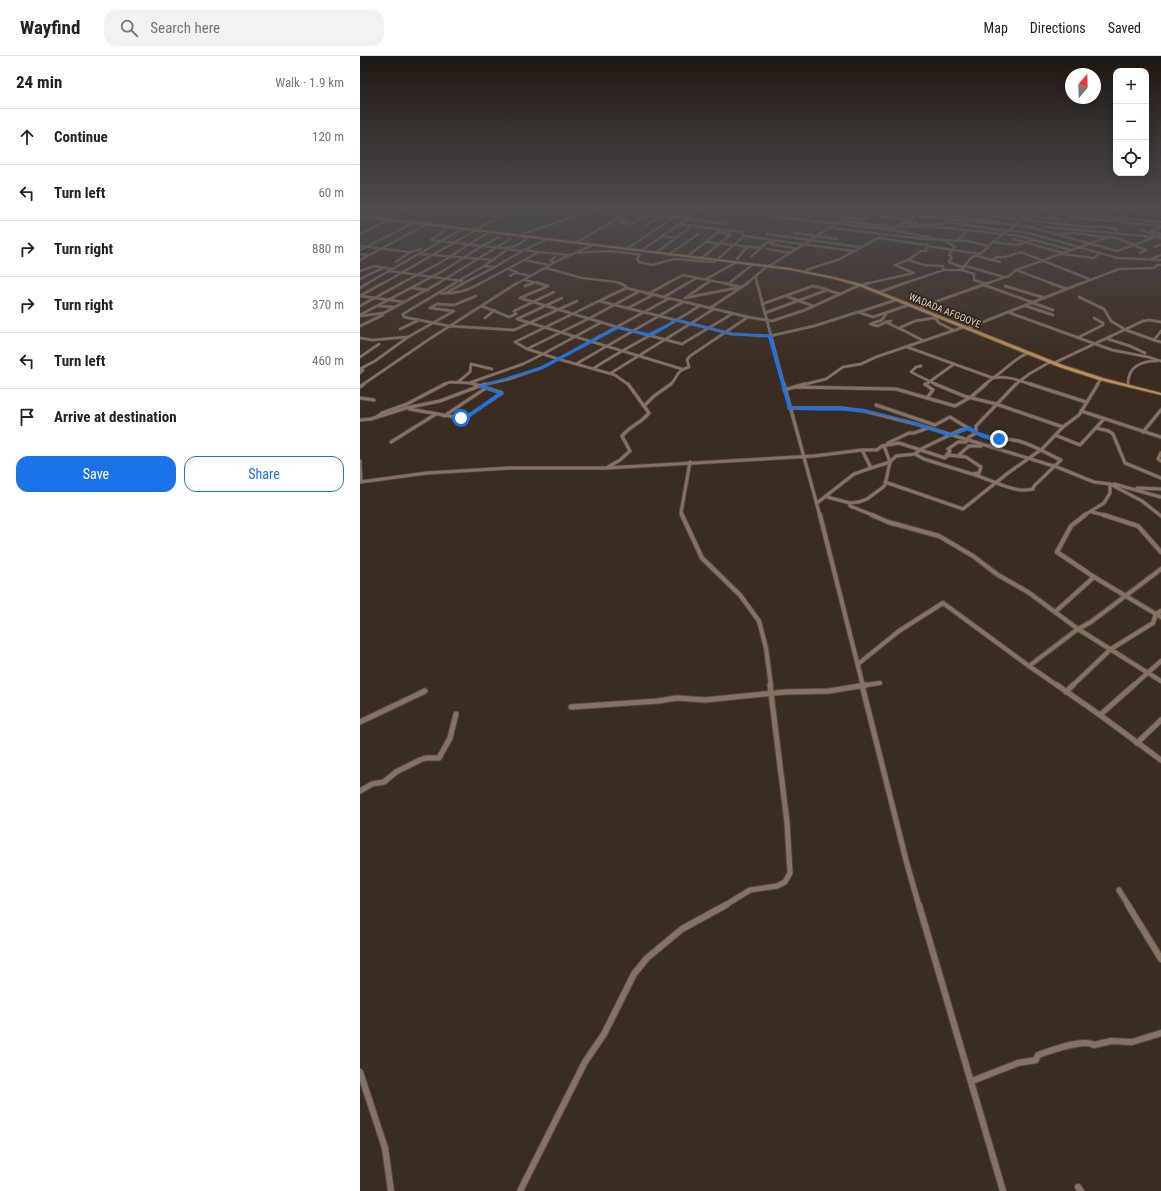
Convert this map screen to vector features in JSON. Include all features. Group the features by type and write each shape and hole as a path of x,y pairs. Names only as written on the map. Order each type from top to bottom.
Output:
{"highway":[{"name":"WADADA AFGOOYE","path":"708,259 814,273 861,285 1050,362 1101,378 1161,393"},
{"name":"WADADA AFGOOYE","path":"712,259 735,263 806,270 847,280 921,307 1056,362 1161,393"}],"street":[{"path":"396,262 400,259"},
{"path":"360,288 410,259"},
{"path":"360,296 428,259"},
{"path":"360,306 445,259"},
{"path":"360,316 433,276 460,259"},
{"path":"360,326 428,290 479,259 494,260"},
{"path":"433,297 445,294 508,259"},
{"path":"553,259 550,261 554,262"},
{"path":"360,387 449,326 560,259"},
{"path":"637,259 639,262 652,265 674,260 714,262 717,260"},
{"path":"710,308 756,278 781,259"},
{"path":"806,270 838,259"},
{"path":"949,259 948,260 949,262 964,268 1004,277"},
{"path":"964,268 971,259"},
{"path":"988,259 1000,262"},
{"path":"1037,259 1089,280"},
{"path":"921,307 1049,259"},
{"path":"1133,259 1161,260"},
{"path":"494,260 402,314 404,317 449,326 514,330 530,324 577,301"},
{"path":"440,293 455,294 465,292 524,260 550,265"},
{"path":"546,268 588,279 616,282 626,286 626,288 638,292 766,321 772,321 813,306 861,285 914,273 895,265 908,260 924,265 943,266 944,270"},
{"path":"705,280 735,263"},
{"path":"728,284 752,264"},
{"path":"970,327 1010,313 1068,288 1124,268 1154,268 1157,265 1161,265"},
{"path":"360,271 371,266 392,269"},
{"path":"484,266 494,267"},
{"path":"360,279 386,267"},
{"path":"880,292 944,270 964,268 974,274 974,280 1053,310"},
{"path":"508,269 516,273 532,276"},
{"path":"389,270 468,282"},
{"path":"1016,270 1038,279 1068,288"},
{"path":"510,276 516,273"},
{"path":"648,294 683,275 741,287"},
{"path":"664,298 697,278"},
{"path":"756,278 784,390 817,503 907,864 972,1081 1003,1191"},
{"path":"360,279 375,279"},
{"path":"525,280 548,286 520,298 575,313 617,327 682,344 732,314"},
{"path":"680,301 711,281"},
{"path":"525,286 537,282"},
{"path":"762,304 813,286 840,294"},
{"path":"1005,286 1046,298"},
{"path":"685,298 741,287"},
{"path":"411,288 428,290"},
{"path":"606,468 620,460 630,451 622,436 629,427 642,422 649,413 644,406 626,382 611,373 602,372 594,368 527,349 515,342 626,288"},
{"path":"765,313 827,290"},
{"path":"482,306 495,310 503,316 512,317 516,313 514,311 554,292"},
{"path":"527,349 590,318 638,292"},
{"path":"628,308 653,295"},
{"path":"360,296 387,301 405,302"},
{"path":"360,373 363,370 360,369 375,361 408,337 454,311 430,308 431,307 437,304 454,305 476,296"},
{"path":"786,296 813,306"},
{"path":"1079,297 1104,310 1111,321 1126,330 1161,342"},
{"path":"562,298 517,319 620,352 682,369"},
{"path":"360,420 371,420 406,408 440,401 479,386 542,368 668,299"},
{"path":"598,301 744,336 770,336 814,326 896,300"},
{"path":"576,364 684,302"},
{"path":"858,312 873,318 909,305"},
{"path":"378,306 394,307"},
{"path":"594,368 700,306"},
{"path":"1026,306 1053,315"},
{"path":"611,373 714,309"},
{"path":"485,318 495,310"},
{"path":"1010,313 1079,337 1105,348 1151,358 1161,362"},
{"path":"360,316 384,314"},
{"path":"886,314 882,320 870,324 878,326 891,321"},
{"path":"644,406 654,396 672,384 676,375 682,369 689,367 687,360 690,356 748,317"},
{"path":"900,328 915,321 940,317"},
{"path":"935,318 939,323 953,330"},
{"path":"1079,337 1103,325 1103,323 1094,318"},
{"path":"400,329 419,320"},
{"path":"1056,362 1108,339 1144,320 1161,322"},
{"path":"469,383 523,364 602,322"},
{"path":"886,322 906,331 908,335 922,340"},
{"path":"784,390 826,379 843,367 861,364 922,340 964,327"},
{"path":"1154,340 1161,331"},
{"path":"360,338 372,340 408,337"},
{"path":"1108,339 1130,346 1145,353"},
{"path":"360,357 380,344"},
{"path":"906,347 993,378 1001,376 1086,402"},
{"path":"795,386 896,389 955,406 971,397 1021,356 1028,353"},
{"path":"1128,384 1129,373 1137,365 1149,361 1161,362"},
{"path":"976,433 976,426 1019,381 1031,371 1050,362"},
{"path":"458,382 470,372 471,364 492,369"},
{"path":"927,398 933,390 924,385 954,364"},
{"path":"921,366 916,366 911,372 964,396 996,404 1063,427"},
{"path":"886,482 963,509 1028,458 1042,450 1063,427 1080,415 1101,378"},
{"path":"371,420 382,413 398,408 425,395 441,385 450,382 469,383 502,393 468,416 461,418 406,408"},
{"path":"444,416 486,388"},
{"path":"360,398 374,400"},
{"path":"876,405 935,425"},
{"path":"790,408 841,408 864,411 1057,466 1094,482 1161,489"},
{"path":"1143,432 1161,410"},
{"path":"1081,411 1161,437"},
{"path":"391,442 436,414"},
{"path":"360,461 361,482 427,473 512,468 606,468 803,456 862,450 877,450 909,433 914,433 928,428 950,417 976,433 995,440 1020,440 1062,460 1034,486 1033,489 1029,491 1018,490 924,459 915,454"},
{"path":"1055,436 1080,445 1104,419"},
{"path":"817,503 827,497 854,474 890,462 896,456 915,454 951,435 969,428"},
{"path":"1096,428 1109,431 1113,434 1125,463 1161,478"},
{"path":"945,458 950,451 948,449 954,443 960,441 966,442 969,437 976,433"},
{"path":"959,455 969,446 991,446 995,440"},
{"path":"883,446 899,443 945,458 948,455 959,455 966,457 981,467 979,473 972,474"},
{"path":"827,497 850,503 867,499 882,488 886,482 890,462 883,446"},
{"path":"862,450 871,468"},
{"path":"1161,453 1158,459 1161,461"},
{"path":"520,1191 585,1062 604,1034 634,974 647,958 682,929 717,911 750,890 778,886 785,882 790,873 787,822 766,648 759,621 740,595 702,558 682,513 690,462"},
{"path":"1110,484 1110,493 1108,498 1092,512 1080,518 1072,526 1057,552 1094,577 1161,617"},
{"path":"1110,484 1142,501 1161,516"},
{"path":"1123,486 1161,497"},
{"path":"850,503 850,506 859,511 888,522 939,536 973,556 998,575 1028,592 1078,629 1161,681"},
{"path":"1092,512 1129,522 1138,526 1161,552"},
{"path":"1029,666 1078,629 1091,622 1161,569"},
{"path":"1055,612 1094,577"},
{"path":"858,664 881,644 919,617 943,603 1161,760"},
{"path":"1066,692 1111,649 1152,623 1156,614 1161,611"},
{"path":"1100,715 1161,662"},
{"path":"571,707 658,701 677,698 705,700 771,693 829,691 880,682"},
{"path":"360,722 425,691"},
{"path":"360,791 372,784 384,782 396,772 420,760 426,758 439,758 444,752 450,739 456,714"},
{"path":"1137,743 1161,720"},
{"path":"1119,890 1161,959"},
{"path":"972,1081 1018,1063 1036,1060 1038,1055 1074,1044 1092,1042 1094,1045 1098,1045 1111,1041 1132,1042 1161,1033"},
{"path":"360,1072 385,1148 391,1191"}],"route":[{"path":"461,418 468,416 502,393 479,386 509,379 542,368 617,327 650,335 678,320 732,334 744,336 770,336 790,408 841,408 864,411 916,424 945,434 951,435 969,428 976,433 995,440 999,439"}]}
